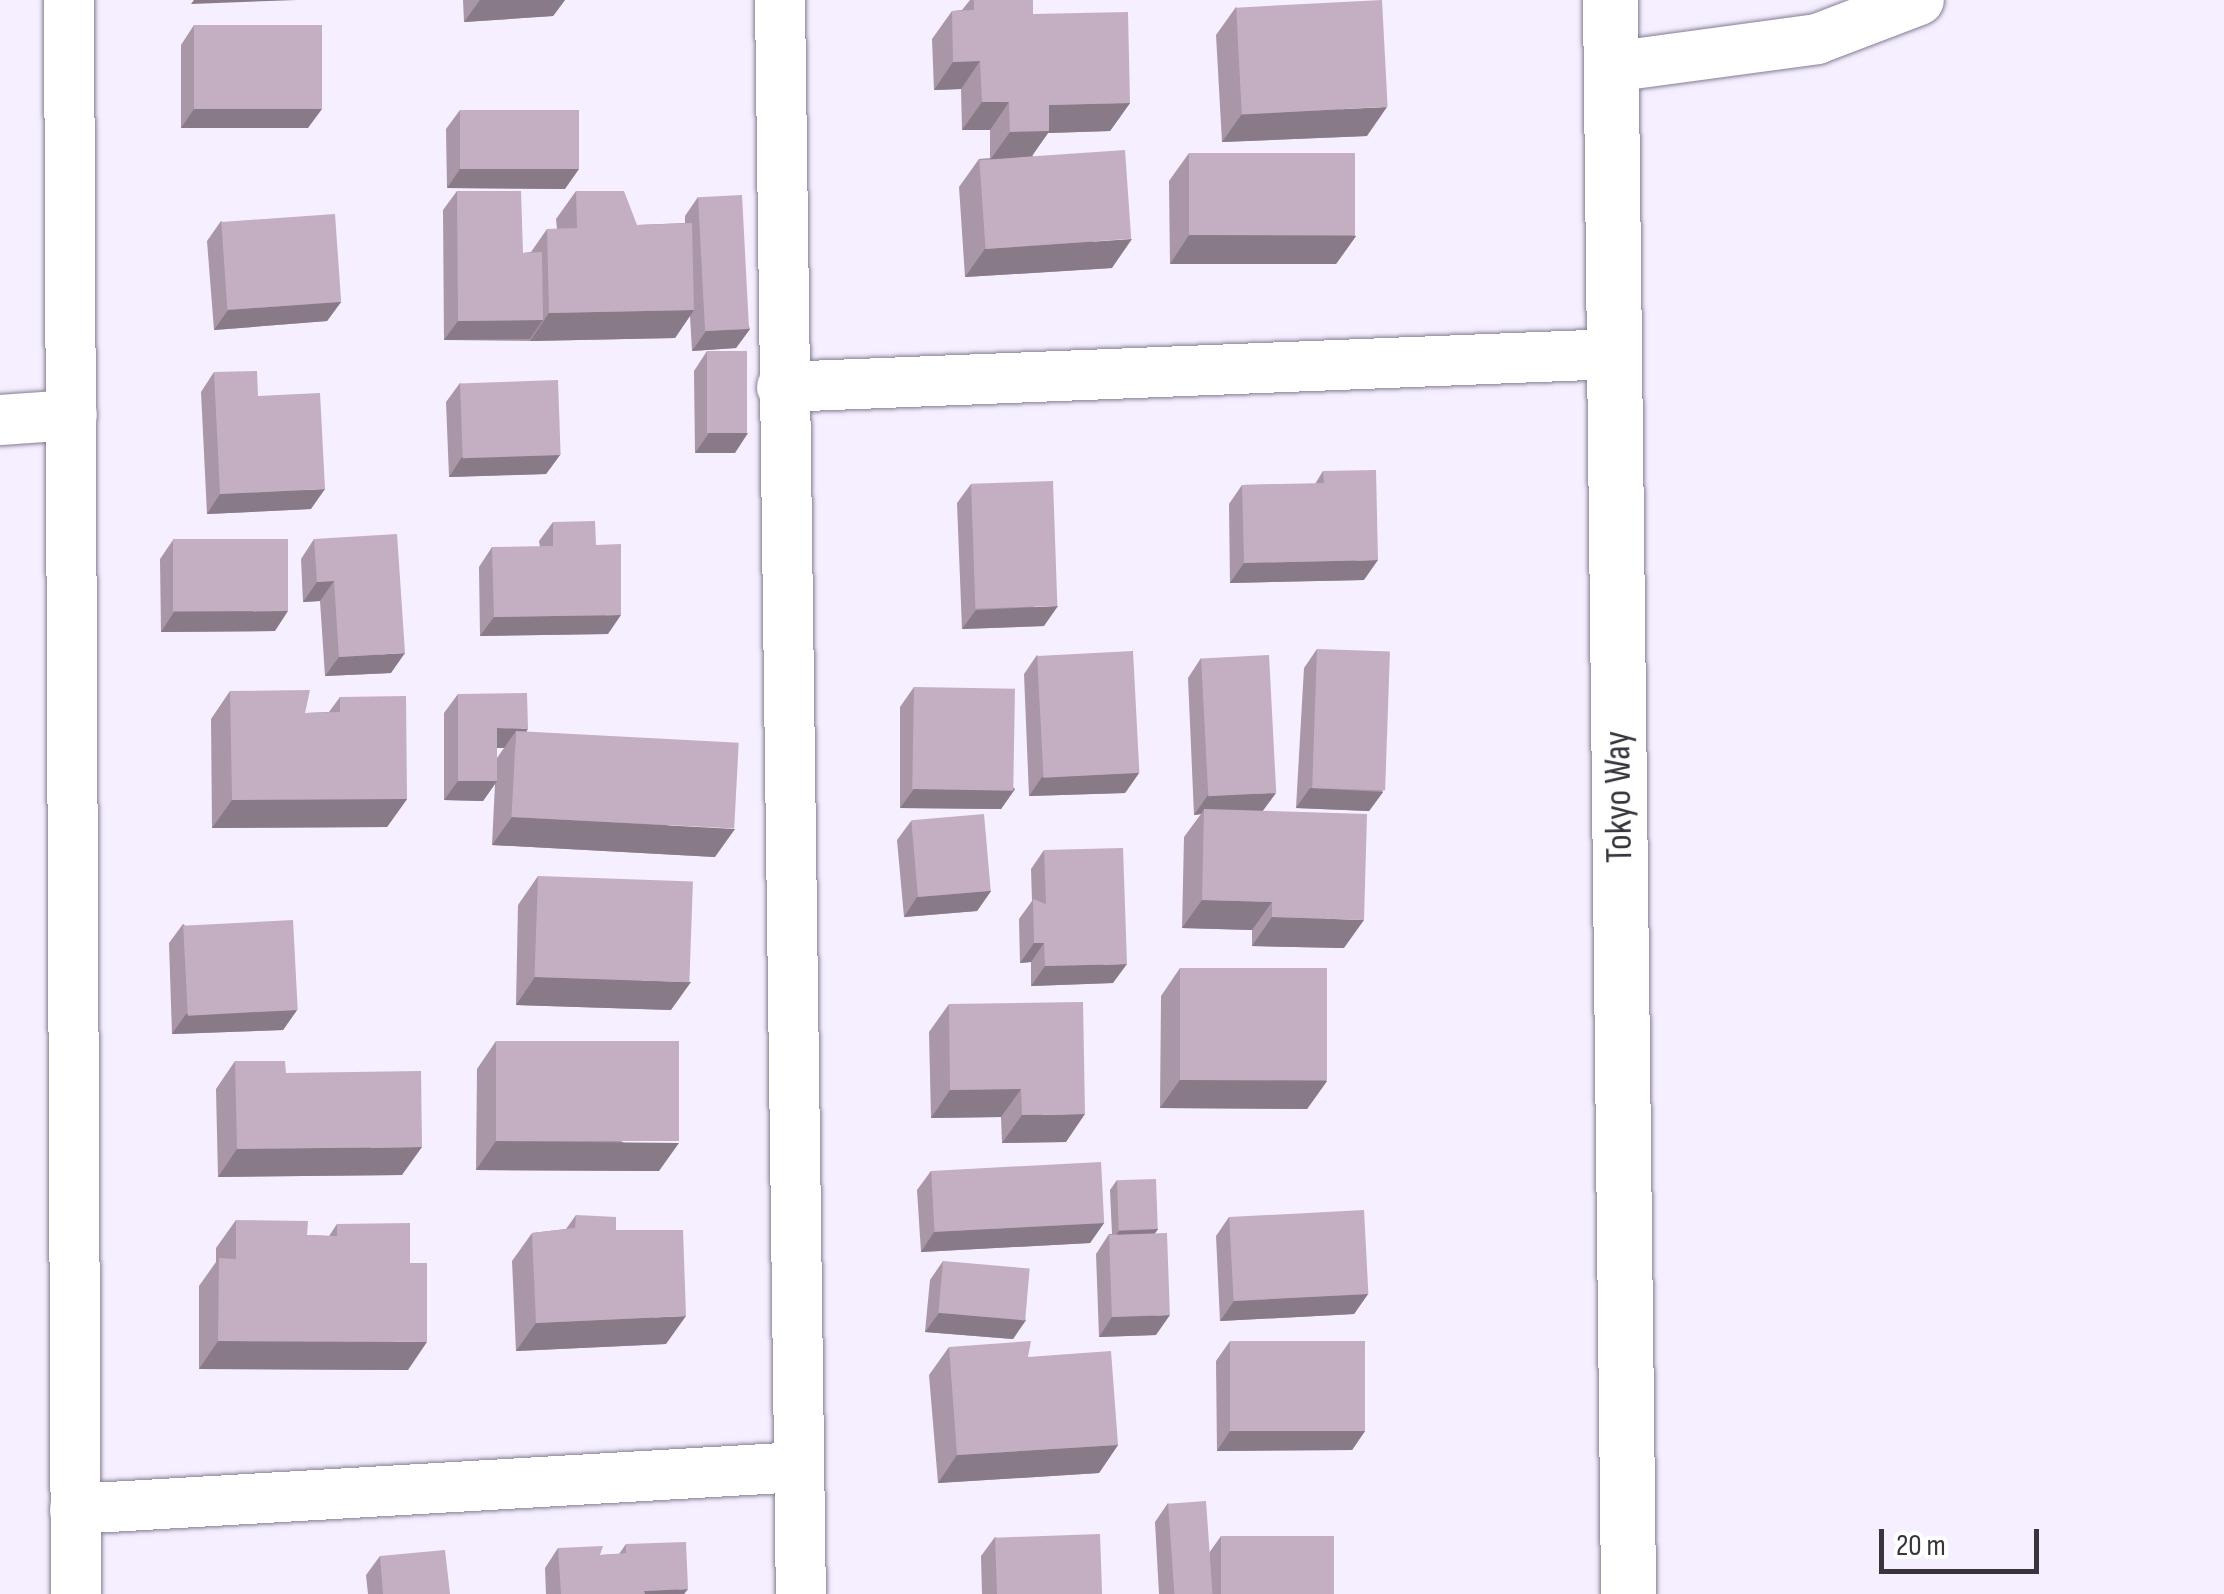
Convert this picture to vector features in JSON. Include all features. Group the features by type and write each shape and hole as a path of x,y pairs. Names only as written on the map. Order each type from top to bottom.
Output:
{"main road":[{"name":"Tokyo Way","path":"1610,0 1628,1594"}],"street":[{"path":"69,0 76,1594"},
{"path":"780,0 782,387 801,1594"},
{"path":"1611,68 1816,39 1919,0"},
{"path":"782,387 1614,354"},
{"path":"0,420 72,415"},
{"path":"75,1509 799,1466"}],"building":[{"path":"974,0 1033,0 1033,14 1128,12 1130,103 1049,105 1049,131 1010,132 1009,102 982,102 980,61 953,62 952,11 974,10"},
{"path":"1382,0 1388,107 1242,114 1236,8"},
{"path":"194,25 322,25 322,109 194,109"},
{"path":"460,110 579,110 579,169 460,169"},
{"path":"1125,150 1131,239 986,249 979,160"},
{"path":"1189,153 1355,153 1355,235 1189,235"},
{"path":"457,191 521,191 523,253 542,252 543,320 458,321"},
{"path":"576,191 624,191 637,225 692,223 694,310 549,313 547,229 577,228"},
{"path":"742,195 749,329 705,331 698,197"},
{"path":"335,214 341,302 227,310 221,222"},
{"path":"707,351 747,351 747,433 707,433"},
{"path":"257,371 258,396 320,393 325,489 220,494 214,372"},
{"path":"558,380 561,455 463,458 460,383"},
{"path":"1376,470 1378,560 1244,563 1242,485 1324,483 1323,471"},
{"path":"1053,481 1057,606 975,609 971,484"},
{"path":"595,521 596,545 621,544 621,615 494,617 492,547 553,546 553,522"},
{"path":"397,534 405,653 339,657 334,581 317,582 314,539"},
{"path":"173,539 288,539 288,611 173,611"},
{"path":"1317,649 1390,652 1385,790 1312,788"},
{"path":"1133,651 1139,773 1044,778 1037,656"},
{"path":"1269,655 1276,793 1208,796 1201,659"},
{"path":"914,687 1015,689 1013,791 912,789"},
{"path":"310,690 305,713 340,712 340,697 406,696 407,799 232,800 230,691"},
{"path":"527,693 528,729 497,728 497,781 458,781 458,694"},
{"path":"516,731 739,743 734,829 511,817"},
{"path":"1204,809 1367,814 1364,920 1272,917 1272,902 1202,900"},
{"path":"984,814 991,891 918,897 911,820"},
{"path":"1123,848 1127,964 1045,966 1044,943 1034,943 1033,899 1046,904 1044,850"},
{"path":"538,876 693,881 689,982 534,977"},
{"path":"293,920 298,1010 188,1016 183,926"},
{"path":"1180,968 1327,968 1327,1080 1180,1080"},
{"path":"1083,1002 1085,1114 1022,1115 1021,1089 950,1090 949,1004"},
{"path":"496,1041 679,1041 679,1141 496,1141"},
{"path":"235,1061 285,1061 286,1073 421,1071 422,1147 237,1149"},
{"path":"1101,1162 1104,1223 934,1232 931,1171"},
{"path":"1156,1179 1158,1229 1119,1230 1117,1180"},
{"path":"1364,1210 1368,1294 1234,1301 1229,1217"},
{"path":"576,1215 616,1217 616,1230 683,1230 686,1316 536,1323 532,1233 575,1228"},
{"path":"236,1220 308,1221 307,1235 337,1236 337,1224 410,1223 410,1263 427,1263 427,1342 218,1341 219,1258 236,1259"},
{"path":"1167,1233 1170,1315 1112,1317 1109,1235"},
{"path":"943,1261 1030,1269 1025,1320 938,1313"},
{"path":"1031,1341 1028,1357 1111,1351 1118,1445 957,1455 949,1347"},
{"path":"1230,1341 1365,1341 1365,1431 1230,1431"},
{"path":"1206,1501 1212,1594 1174,1594 1168,1504"},
{"path":"1100,1534 1102,1594 997,1594 995,1538"},
{"path":"1221,1536 1334,1536 1334,1594 1221,1594"},
{"path":"686,1542 688,1589 644,1591 645,1594 561,1594 558,1548 603,1546 600,1555 626,1553 626,1544"},
{"path":"445,1550 450,1594 383,1594 380,1556"}]}
